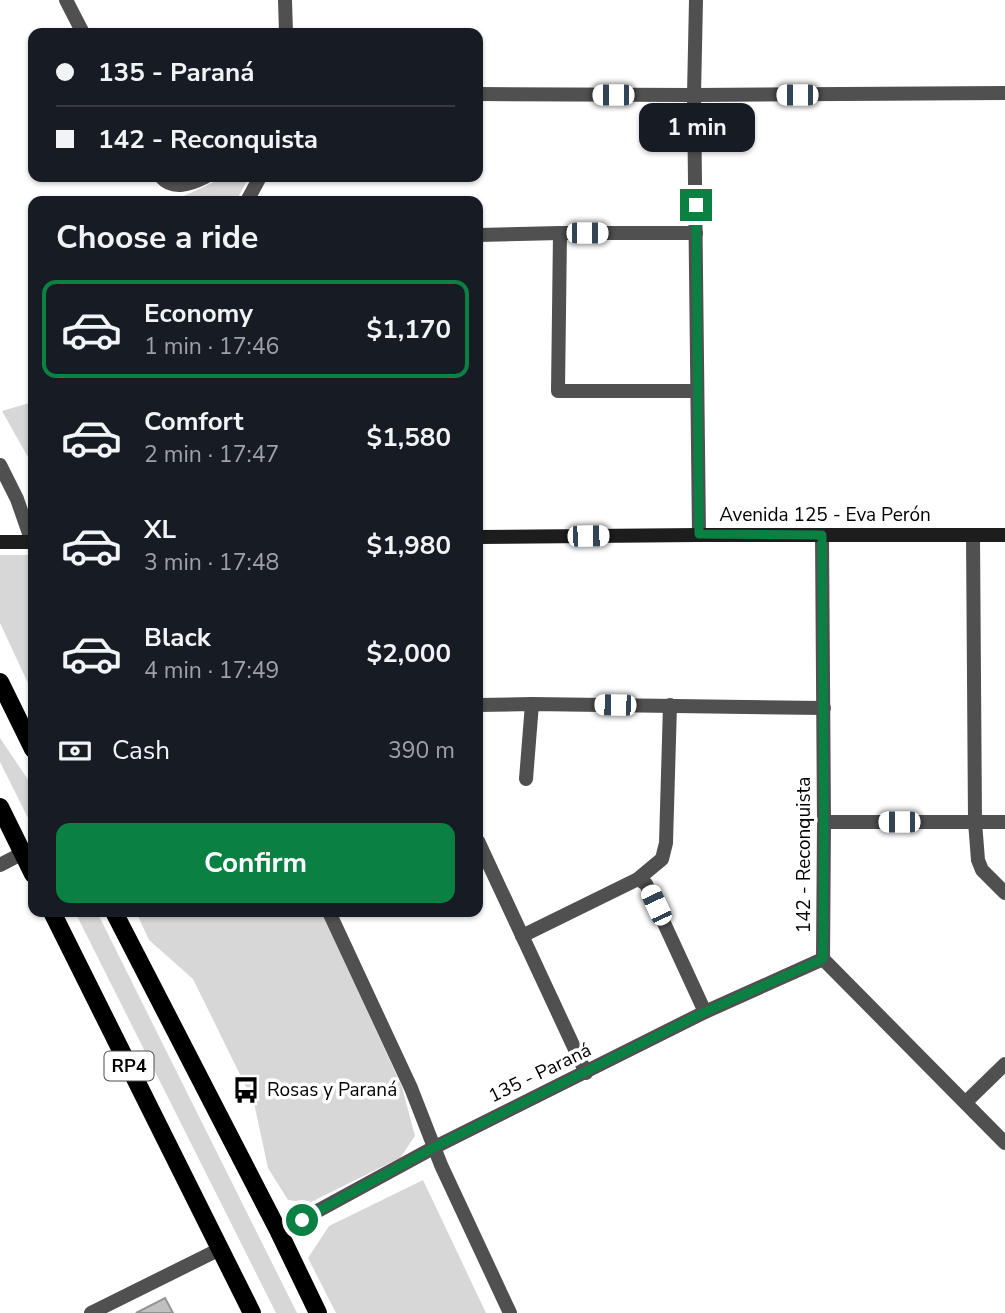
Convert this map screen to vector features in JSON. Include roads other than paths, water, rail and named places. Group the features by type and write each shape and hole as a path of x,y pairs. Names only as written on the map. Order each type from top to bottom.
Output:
{"main road":[{"path":"0,682 28,739"},
{"path":"0,807 28,864"},
{"name":"RP4","path":"54,917 252,1313"},
{"name":"RP4","path":"117,917 318,1313"}],"street":[{"path":"66,0 80,28"},
{"path":"285,0 286,28"},
{"path":"696,0 694,96 699,534"},
{"path":"483,94 694,96 1005,93"},
{"path":"165,182 180,186 196,182"},
{"path":"559,233 558,391 697,391"},
{"path":"483,235 696,233"},
{"path":"0,465 28,529"},
{"name":"Avenida 125 - Eva Perón","path":"483,537 699,534 1005,535"},
{"name":"142 - Reconquista","path":"822,535 823,959 1005,1143"},
{"path":"973,535 975,822 978,860 982,870 1005,893"},
{"path":"0,542 28,542"},
{"path":"526,779 531,704"},
{"path":"483,705 824,708"},
{"path":"522,936 638,879 662,859 666,843 670,705"},
{"path":"824,822 1005,822"},
{"path":"483,852 586,1073"},
{"path":"0,864 23,853"},
{"path":"638,879 646,884 705,1012"},
{"path":"332,917 411,1088 433,1148 510,1313"},
{"name":"135 - Paraná","path":"279,1233 433,1148 705,1012 823,959"},
{"path":"966,1102 1005,1064"},
{"path":"91,1313 220,1250"}],"place":[{"name":"Rosas y Paraná","path":"246,1090"}]}
